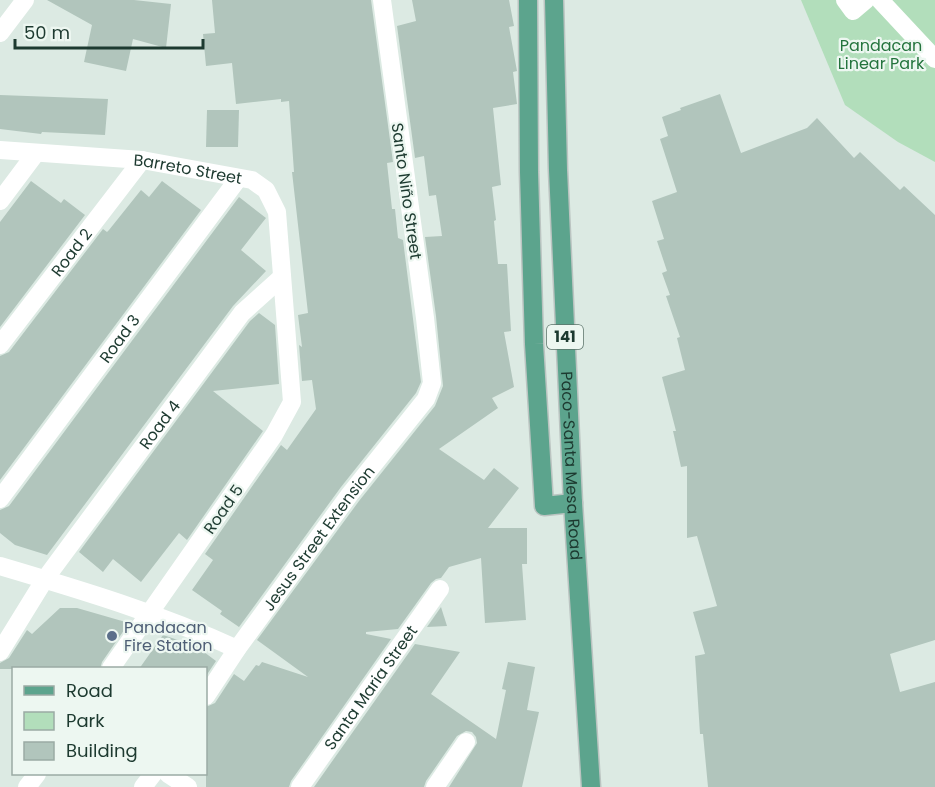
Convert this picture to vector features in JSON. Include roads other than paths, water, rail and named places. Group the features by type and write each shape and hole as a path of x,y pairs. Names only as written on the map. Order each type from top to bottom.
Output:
{"main road":[{"name":"Paco-Santa Mesa Road","path":"528,0 529,172 534,332 544,506 573,503"},
{"name":"Paco-Santa Mesa Road","path":"554,0 558,170 573,503 591,787"}],"street":[{"path":"0,33 25,0"},
{"name":"Santo Niño Street","path":"382,0 432,383"},
{"path":"845,0 853,11 866,0"},
{"path":"880,0 935,58"},
{"name":"Barreto Street","path":"0,150 142,160 252,180 266,190 277,212 292,402"},
{"path":"0,201 36,153"},
{"name":"Road 2","path":"0,345 142,160"},
{"name":"Road 3","path":"0,499 238,179"},
{"name":"Road 4","path":"45,579 242,313 282,278"},
{"name":"Jesus Street Extension","path":"207,694 237,649 350,494 426,399 432,383"},
{"name":"Road 5","path":"151,613 274,435 292,402"},
{"path":"0,566 151,613 237,649"},
{"path":"0,652 45,579"},
{"name":"Santa Maria Street","path":"300,787 440,589"},
{"path":"112,667 151,613"},
{"path":"435,787 466,742"},
{"path":"27,787 36,775"},
{"path":"143,787 152,775"},
{"path":"170,775 188,787"}],"place":[{"name":"Pandacan Fire Station","path":"112,636"}],"park label":[{"name":"Pandacan Linear Park","path":"881,54"}]}
